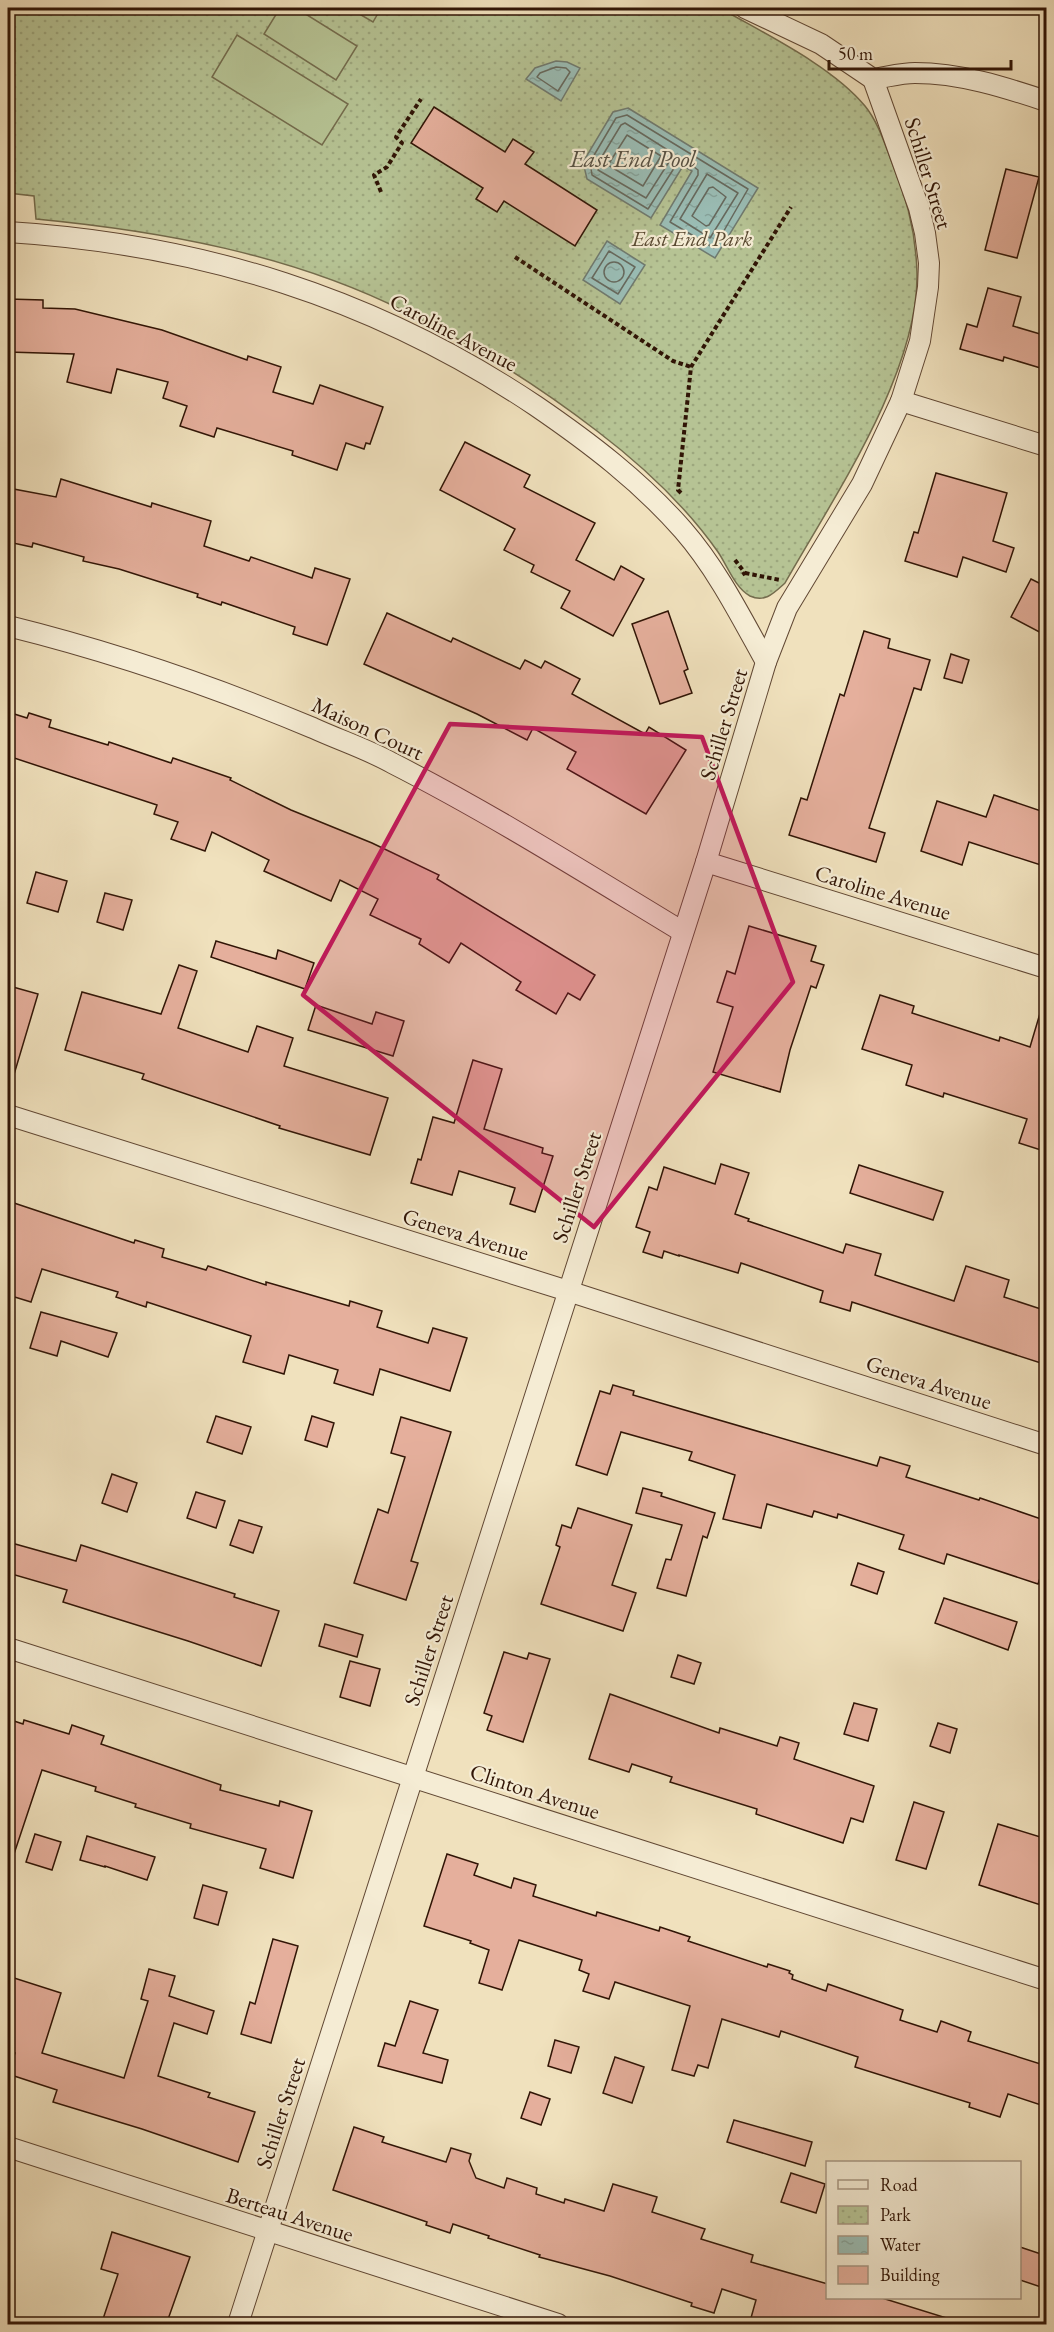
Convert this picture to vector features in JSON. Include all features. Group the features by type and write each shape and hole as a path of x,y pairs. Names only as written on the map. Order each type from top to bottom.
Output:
{"street":[{"path":"746,8 821,44 873,79 912,73 938,74 969,79 1047,101"},
{"name":"Schiller Street","path":"238,2325 706,862 766,662 787,608 862,484 901,401 924,319 929,263 919,208 873,79"},
{"name":"Caroline Avenue","path":"8,232 121,244 236,267 346,304 396,327 508,387 610,459 645,490 684,532 723,588 766,662"},
{"path":"901,401 1047,446"},
{"name":"Maison Court","path":"8,626 79,643 164,670 252,702 391,762 509,827 683,932"},
{"name":"Caroline Avenue","path":"706,862 1047,968"},
{"name":"Geneva Avenue","path":"8,1115 1047,1445"},
{"name":"Clinton Avenue","path":"8,1648 1047,1980"},
{"name":"Berteau Avenue","path":"8,2147 558,2325"}],"path":[{"path":"381,192 374,175 387,167 402,143 396,137 421,99"},
{"path":"685,497 678,490 691,367 791,207"},
{"path":"515,257 673,361 691,367"},
{"path":"734,558 745,573 802,584"},
{"path":"723,588 745,573"}],"highlighted area":[{"path":"450,724 702,737 793,982 594,1227 303,995"}],"green space":[{"name":"East End Park","path":"8,8 720,8 797,52 835,77 865,106 874,120 903,193 913,233 916,260 914,312 904,352 889,393 870,434 785,583 765,598 750,596 736,582 718,552 692,518 647,472 614,444 551,397 504,366 404,311 316,274 224,248 130,230 36,219 34,196 8,193"},
{"path":"280,8 296,8 357,46 336,80 264,34"},
{"path":"349,8 381,8 373,22"},
{"path":"237,35 348,104 322,145 212,77"}],"water":[{"path":"556,61 567,62 580,68 561,101 526,79 535,68"},
{"name":"East End Pool","path":"628,108 758,188 715,258 660,225 692,171 683,166 651,218 587,179 583,162 613,112"},
{"path":"607,241 645,265 620,304 583,280"}],"building":[{"path":"434,107 505,152 513,139 534,152 525,164 597,210 575,246 504,201 497,212 476,199 483,188 411,143"},
{"path":"1006,169 1039,177 1017,258 985,250"},
{"path":"988,288 1021,297 1013,326 1047,336 1047,370 1004,357 1003,361 960,349 967,324 977,327"},
{"path":"8,299 43,300 43,308 75,309 162,330 247,360 248,356 281,367 273,392 313,404 320,385 383,407 370,444 366,443 364,449 346,443 337,470 292,455 293,451 217,428 214,437 180,426 187,406 163,398 168,382 117,369 111,393 67,382 74,354 8,352"},
{"path":"465,442 530,475 524,487 595,523 576,560 614,580 621,566 644,579 613,636 561,608 570,591 531,572 534,565 504,550 515,529 440,490"},
{"path":"936,473 1007,493 993,541 1014,548 1006,572 963,557 957,577 905,561 914,532 918,533"},
{"path":"61,479 151,507 152,503 211,521 204,546 249,561 251,557 312,578 315,568 350,579 327,645 293,634 295,627 222,602 221,605 197,597 198,594 119,569 83,561 84,557 33,543 32,547 8,542 8,488 56,497"},
{"path":"1031,579 1047,587 1047,636 1011,617"},
{"path":"668,611 688,669 684,671 692,693 660,704 632,624"},
{"path":"387,613 451,642 453,638 520,669 525,660 541,668 545,661 580,679 572,694 645,734 649,727 686,750 646,814 567,769 576,752 533,728 527,740 477,714 364,664"},
{"path":"864,631 890,639 888,648 930,660 921,690 914,688 869,828 885,833 876,862 789,835 801,798 807,800 840,694 844,696"},
{"path":"951,654 969,660 962,683 944,678"},
{"path":"8,712 27,718 29,713 51,720 49,727 108,745 109,742 171,763 173,758 231,778 230,780 291,810 372,843 439,875 437,879 595,975 580,1000 568,993 556,1014 516,990 521,982 461,943 449,963 419,944 421,939 370,915 378,899 340,880 331,901 264,871 269,860 212,832 205,851 171,839 178,822 154,814 157,805 8,756"},
{"path":"994,795 1047,813 1047,867 969,842 962,865 921,851 937,801 986,817"},
{"path":"36,872 67,881 58,912 27,903"},
{"path":"105,893 132,900 123,930 97,922"},
{"path":"749,926 816,946 811,961 824,965 816,988 811,986 790,1050 780,1092 713,1072 733,1007 717,1002 727,971 735,974"},
{"path":"216,941 276,959 278,950 314,963 305,989 211,957"},
{"path":"179,965 197,971 178,1028 248,1052 257,1026 293,1038 284,1066 388,1098 370,1155 279,1128 280,1126 142,1079 144,1074 65,1050 82,992 161,1014"},
{"path":"13,987 38,994 13,1078 8,1077 8,1005"},
{"path":"880,995 914,1006 912,1013 999,1041 1000,1037 1030,1047 1041,1010 1047,1011 1047,1152 1019,1143 1027,1119 944,1093 943,1097 906,1085 912,1065 862,1049"},
{"path":"316,1005 372,1024 376,1012 404,1021 393,1056 308,1030"},
{"path":"473,1060 502,1069 484,1129 543,1148 542,1153 553,1156 535,1212 510,1204 515,1188 459,1171 452,1195 411,1183 418,1159 421,1160 433,1117 454,1123"},
{"path":"721,1164 749,1173 735,1214 749,1219 748,1221 843,1253 846,1244 881,1254 875,1275 954,1301 966,1266 1009,1280 1004,1297 1047,1311 1047,1365 852,1302 850,1311 820,1302 823,1291 741,1263 738,1273 664,1251 662,1258 643,1252 650,1232 636,1227 649,1187 657,1190 664,1167 715,1184"},
{"path":"859,1165 943,1192 933,1220 850,1193"},
{"path":"11,1202 134,1243 135,1240 164,1249 162,1257 206,1270 208,1266 266,1285 266,1282 349,1306 350,1301 382,1311 377,1327 428,1343 433,1328 467,1338 450,1391 380,1369 373,1395 334,1383 338,1370 289,1355 284,1374 243,1362 251,1336 147,1302 146,1307 116,1297 118,1292 42,1269 31,1302 8,1295 8,1213"},
{"path":"41,1312 117,1333 108,1357 61,1341 57,1356 30,1348"},
{"path":"613,1385 634,1391 633,1395 877,1466 880,1457 910,1466 906,1477 979,1500 980,1498 1047,1521 1047,1557 1038,1584 947,1554 944,1564 899,1549 904,1535 838,1514 837,1518 814,1511 812,1517 767,1504 761,1528 723,1519 735,1475 689,1460 692,1452 621,1432 607,1475 576,1465 600,1391 610,1394"},
{"path":"216,1416 251,1427 242,1454 207,1442"},
{"path":"312,1416 334,1423 327,1447 305,1440"},
{"path":"401,1417 451,1432 411,1561 418,1563 406,1600 354,1583 378,1509 388,1513 405,1457 391,1453"},
{"path":"112,1474 137,1483 127,1512 102,1503"},
{"path":"643,1488 715,1513 707,1538 703,1536 686,1596 657,1588 666,1559 671,1560 682,1525 636,1513"},
{"path":"196,1492 225,1501 216,1528 187,1518"},
{"path":"578,1508 632,1525 612,1585 636,1593 623,1631 541,1604 560,1547 556,1545 562,1525 571,1528"},
{"path":"239,1520 262,1527 253,1553 230,1545"},
{"path":"8,1542 76,1561 81,1545 235,1594 234,1597 279,1611 261,1666 63,1602 67,1590 8,1573"},
{"path":"858,1563 884,1572 877,1594 851,1585"},
{"path":"944,1598 1017,1622 1008,1650 935,1623"},
{"path":"325,1624 363,1635 357,1657 319,1646"},
{"path":"504,1652 527,1659 529,1653 550,1659 523,1742 487,1730 492,1716 484,1713"},
{"path":"678,1655 701,1663 694,1684 671,1677"},
{"path":"350,1661 380,1669 370,1706 340,1697"},
{"path":"610,1694 719,1733 720,1728 777,1746 780,1737 799,1743 794,1759 874,1786 863,1822 851,1818 843,1843 756,1814 757,1809 670,1782 672,1777 632,1764 629,1772 589,1759"},
{"path":"854,1703 877,1709 868,1741 844,1734"},
{"path":"8,1719 23,1724 24,1720 69,1734 72,1725 104,1736 101,1744 221,1785 220,1790 279,1806 280,1801 312,1811 293,1878 260,1868 266,1849 190,1828 191,1824 135,1807 136,1804 95,1791 96,1787 42,1770 11,1863 8,1863"},
{"path":"938,1723 957,1729 950,1753 930,1746"},
{"path":"914,1802 944,1812 926,1869 896,1860"},
{"path":"998,1824 1047,1839 1047,1907 979,1885"},
{"path":"35,1834 61,1842 52,1870 26,1862"},
{"path":"87,1836 155,1857 147,1880 80,1860"},
{"path":"447,1854 478,1864 474,1875 511,1888 514,1878 536,1885 533,1896 596,1916 597,1912 659,1931 660,1927 690,1937 688,1941 767,1967 768,1964 790,1971 789,1973 793,1975 792,1979 826,1991 828,1984 903,2010 900,2020 937,2032 941,2021 971,2032 968,2041 1047,2066 1047,2107 1008,2094 1000,2117 969,2107 970,2103 855,2067 858,2057 781,2031 779,2037 722,2019 708,2068 698,2065 694,2076 672,2070 690,2006 615,1982 609,1999 583,1991 589,1974 579,1970 582,1960 519,1940 502,1990 479,1983 489,1950 470,1943 471,1941 424,1926"},
{"path":"203,1885 227,1892 218,1925 194,1918"},
{"path":"273,1939 298,1946 271,2043 241,2034 250,2002 255,2004"},
{"path":"149,1969 175,1976 169,1996 214,2011 207,2034 174,2023 158,2076 210,2093 208,2097 255,2112 238,2162 53,2102 57,2090 8,2074 15,2053 8,2051 8,1976 61,1993 42,2053 124,2078 148,2001 141,1999"},
{"path":"410,2001 438,2010 423,2053 448,2060 442,2083 378,2066 385,2043 395,2046"},
{"path":"555,2040 579,2047 571,2073 548,2066"},
{"path":"615,2057 644,2067 632,2103 603,2093"},
{"path":"530,2092 550,2099 541,2125 521,2118"},
{"path":"734,2120 812,2142 805,2166 727,2142"},
{"path":"354,2127 384,2137 382,2142 446,2162 451,2148 471,2154 469,2161 476,2178 504,2188 507,2178 537,2188 536,2194 564,2203 565,2199 604,2211 613,2184 657,2197 652,2212 705,2229 701,2239 753,2255 751,2262 826,2283 826,2299 885,2299 953,2320 953,2325 749,2325 756,2300 722,2289 714,2313 691,2306 692,2303 610,2276 539,2257 540,2255 453,2224 450,2233 426,2225 427,2222 333,2190"},
{"path":"791,2173 825,2184 816,2213 781,2202"},
{"path":"112,2232 190,2257 166,2325 101,2325 118,2274 101,2269"},
{"path":"1021,2247 1047,2256 1047,2289 1021,2280"}]}
